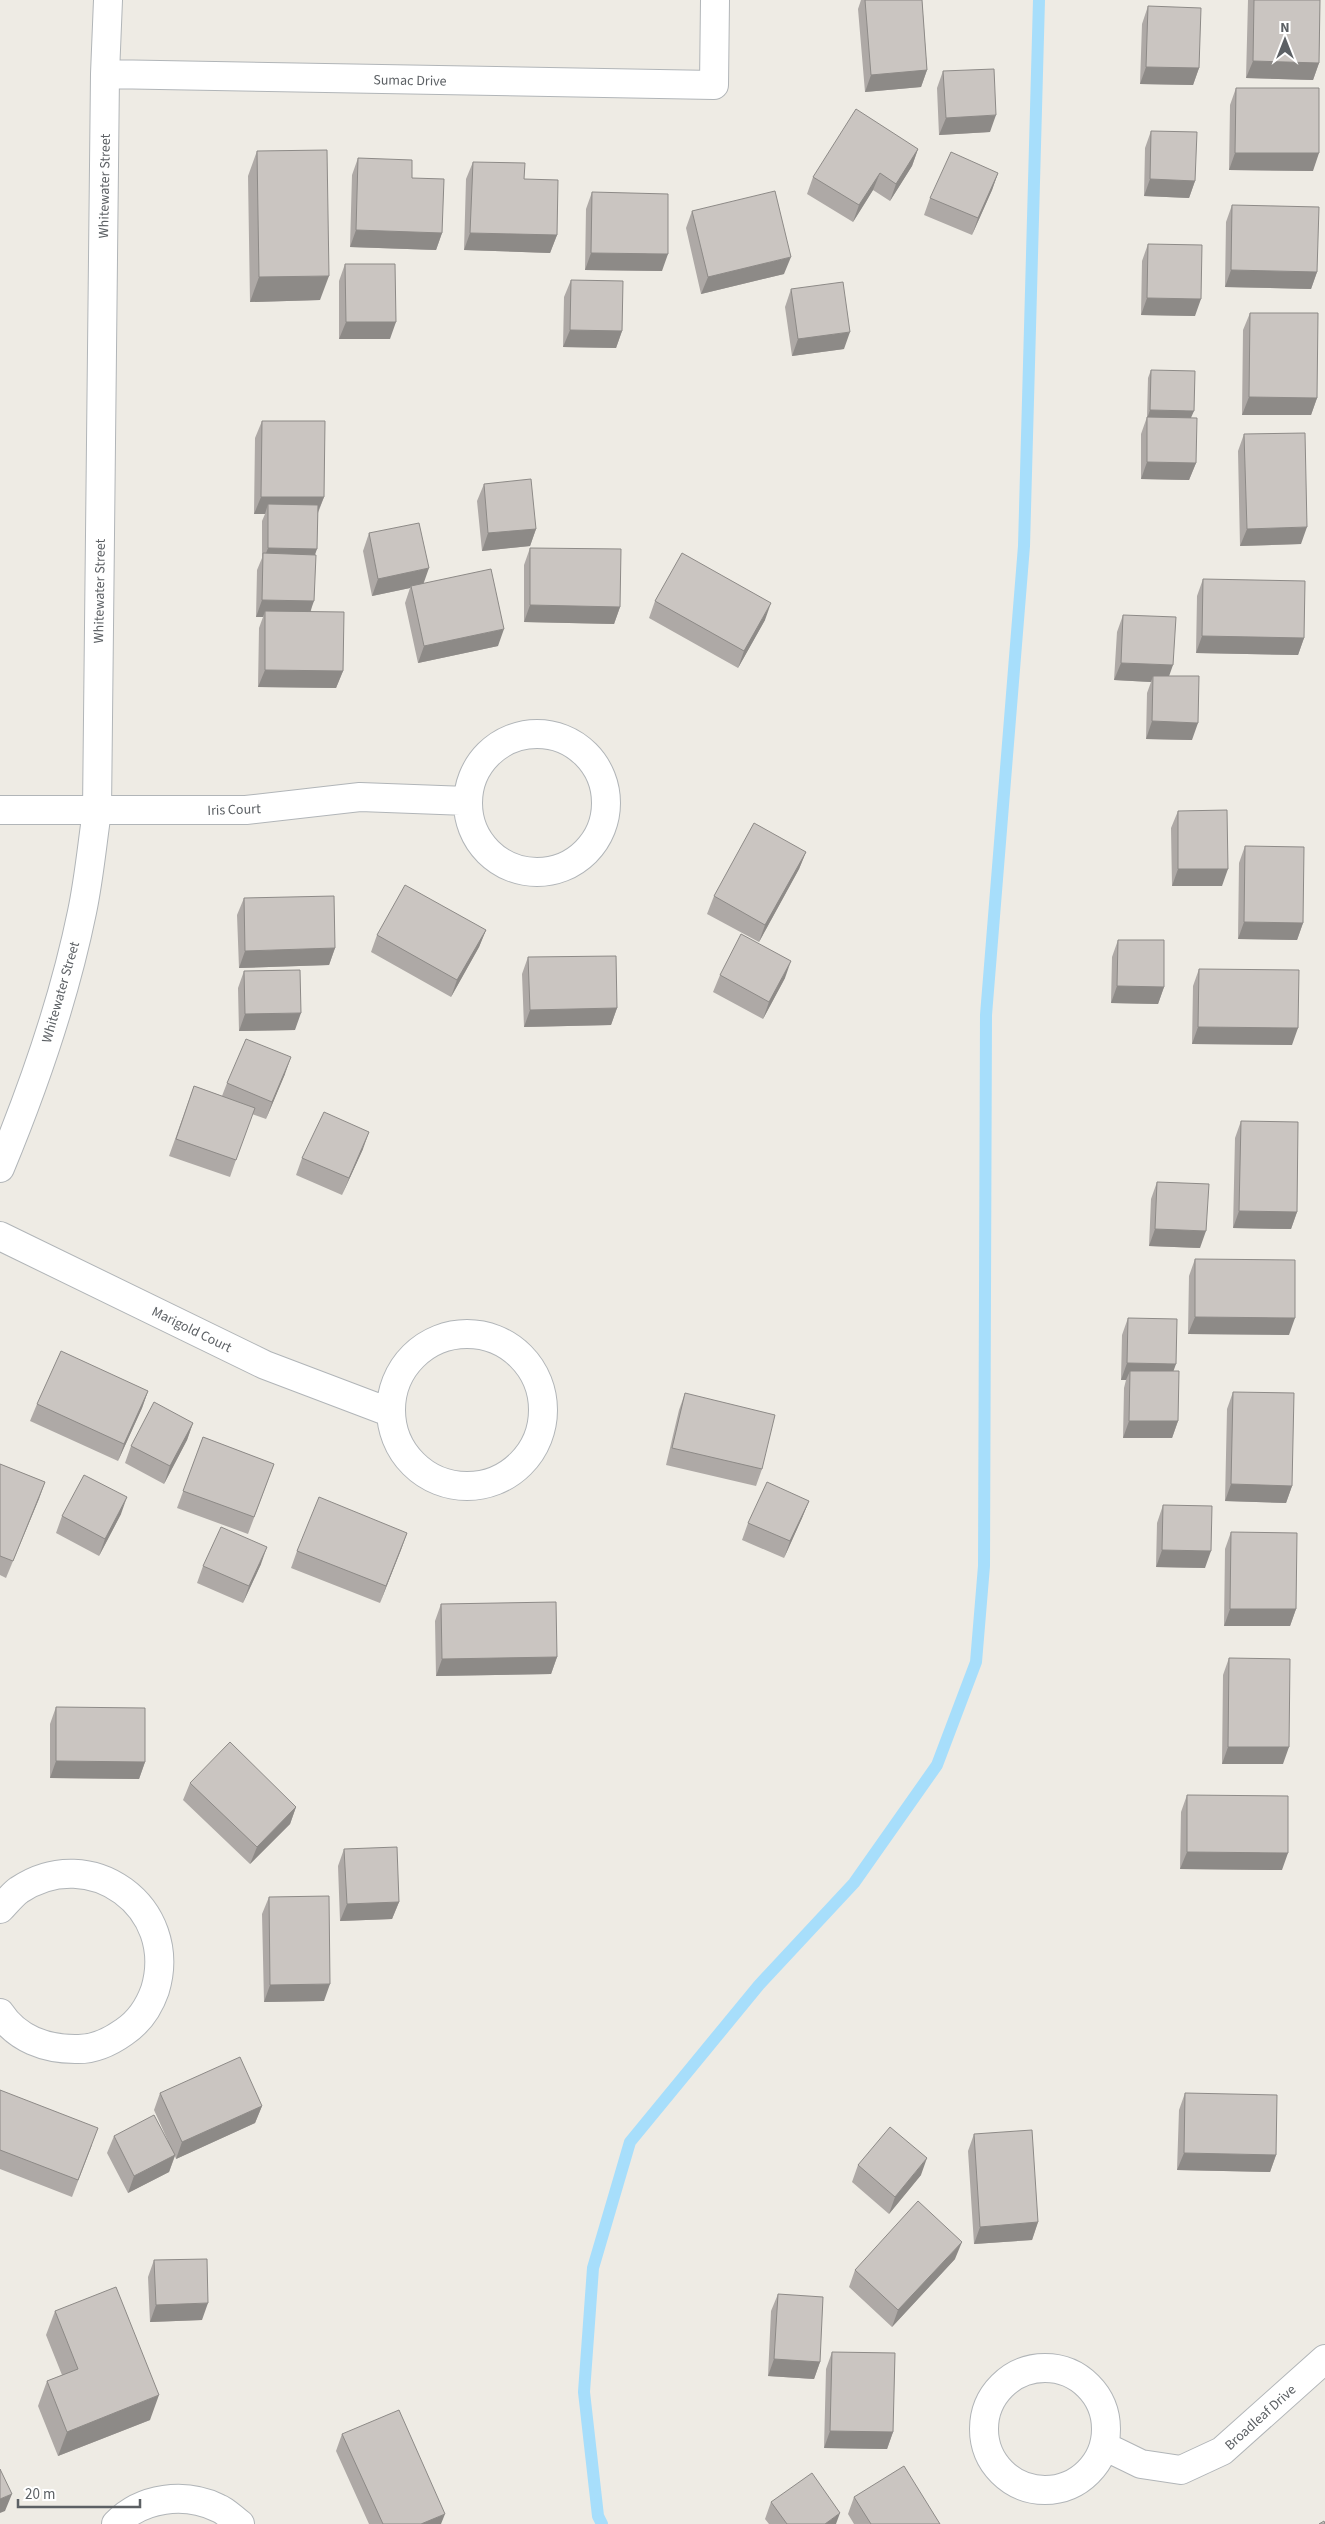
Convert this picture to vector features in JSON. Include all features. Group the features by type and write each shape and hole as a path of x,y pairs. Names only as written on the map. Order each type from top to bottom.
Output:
{"street":[{"name":"Whitewater Street","path":"0,1168 24,1111 54,1016 82,912 97,811 108,0"},
{"name":"Sumac Drive","path":"106,74 714,85 715,0"},
{"path":"539,733 560,737 580,747 595,763 604,782 607,806 602,829 589,850 570,864 547,872 523,871 500,862 482,846 471,825 467,801 471,780 482,760 492,750 517,736 539,733"},
{"name":"Iris Court","path":"0,810 246,810 360,797 467,801"},
{"name":"Marigold Court","path":"0,1236 265,1365 389,1412"},
{"path":"471,1333 496,1339 518,1352 534,1372 542,1396 543,1422 532,1450 524,1462 506,1477 484,1485 462,1487 439,1482 420,1471 403,1455 393,1434 389,1412 393,1387 404,1365 423,1347 446,1336 471,1333"},
{"path":"0,1909 17,1891 44,1877 74,1872 104,1879 130,1894 149,1918 159,1946 159,1974 151,2002 134,2025 111,2041 83,2050 55,2049 28,2039 5,2022 0,2013"},
{"name":"Broadleaf Drive","path":"1104,2446 1141,2464 1181,2470 1222,2452 1325,2359"},
{"path":"1038,2367 1058,2369 1077,2376 1092,2389 1103,2406 1107,2426 1104,2446 1095,2464 1081,2479 1063,2487 1043,2490 1023,2486 1006,2475 993,2460 985,2441 985,2421 990,2402 1002,2385 1018,2374 1038,2367"},
{"path":"116,2524 141,2506 166,2499 194,2499 219,2508 240,2524"}],"building":[{"path":"865,0 922,0 927,70 871,75"},
{"path":"1254,0 1320,0 1319,63 1253,61"},
{"path":"1148,6 1201,8 1199,68 1146,67"},
{"path":"994,69 996,115 946,118 943,71"},
{"path":"1236,88 1319,88 1319,153 1235,153"},
{"path":"856,109 918,149 896,184 880,173 859,205 813,177"},
{"path":"1151,131 1197,132 1195,181 1150,179"},
{"path":"327,150 329,276 259,277 257,151"},
{"path":"951,152 998,173 978,218 930,198"},
{"path":"358,158 412,160 412,178 444,179 442,233 356,230"},
{"path":"473,162 525,163 524,179 558,180 557,235 470,233"},
{"path":"775,191 791,257 708,277 692,211"},
{"path":"592,192 668,194 668,254 591,253"},
{"path":"1232,205 1319,207 1317,272 1231,270"},
{"path":"1148,244 1202,245 1201,299 1147,298"},
{"path":"345,264 395,264 396,322 346,322"},
{"path":"571,280 623,281 622,331 570,330"},
{"path":"843,282 850,332 798,339 791,289"},
{"path":"1250,313 1318,313 1317,398 1249,397"},
{"path":"1151,370 1195,371 1194,411 1150,410"},
{"path":"1147,417 1197,418 1196,463 1147,462"},
{"path":"262,421 325,421 324,497 261,497"},
{"path":"1305,433 1307,527 1247,529 1244,434"},
{"path":"531,479 536,529 488,533 484,484"},
{"path":"268,504 318,505 317,549 268,548"},
{"path":"419,523 429,568 378,579 369,533"},
{"path":"530,548 621,549 620,607 530,605"},
{"path":"263,553 316,555 314,601 262,600"},
{"path":"682,553 771,603 744,651 655,601"},
{"path":"491,569 504,629 424,646 411,586"},
{"path":"1203,579 1305,581 1304,638 1202,636"},
{"path":"265,611 344,612 343,671 265,670"},
{"path":"1123,615 1176,617 1173,665 1121,663"},
{"path":"1153,676 1199,676 1198,723 1152,721"},
{"path":"1227,810 1228,869 1178,869 1178,811"},
{"path":"754,823 806,852 765,925 714,896"},
{"path":"1245,846 1304,847 1303,923 1244,922"},
{"path":"405,885 486,930 457,980 377,935"},
{"path":"334,896 335,948 245,951 244,898"},
{"path":"741,934 791,961 769,1002 720,975"},
{"path":"1118,940 1164,940 1164,987 1117,986"},
{"path":"616,956 617,1008 530,1010 528,957"},
{"path":"1199,969 1299,970 1298,1028 1198,1027"},
{"path":"300,970 301,1013 245,1014 244,971"},
{"path":"246,1039 291,1057 272,1102 227,1083"},
{"path":"194,1086 255,1108 236,1160 176,1139"},
{"path":"324,1112 369,1132 349,1178 302,1158"},
{"path":"1241,1121 1298,1122 1297,1212 1239,1211"},
{"path":"1157,1182 1209,1184 1206,1231 1155,1229"},
{"path":"1195,1259 1295,1260 1295,1318 1195,1317"},
{"path":"1128,1318 1177,1319 1176,1364 1127,1363"},
{"path":"61,1351 148,1391 124,1444 37,1404"},
{"path":"1130,1371 1179,1371 1178,1421 1129,1421"},
{"path":"1233,1392 1294,1393 1292,1486 1231,1484"},
{"path":"685,1393 775,1415 762,1469 672,1448"},
{"path":"154,1402 193,1423 170,1466 131,1446"},
{"path":"203,1437 274,1464 254,1517 183,1491"},
{"path":"0,1464 45,1482 13,1561 0,1556"},
{"path":"84,1475 127,1497 105,1539 62,1516"},
{"path":"767,1482 809,1501 790,1541 748,1523"},
{"path":"319,1497 407,1533 386,1586 297,1551"},
{"path":"1163,1505 1212,1506 1211,1551 1162,1550"},
{"path":"221,1527 267,1547 249,1586 203,1566"},
{"path":"1231,1532 1297,1533 1296,1609 1230,1609"},
{"path":"556,1602 557,1657 442,1659 441,1604"},
{"path":"1229,1658 1290,1659 1289,1747 1228,1747"},
{"path":"56,1707 145,1708 145,1762 56,1761"},
{"path":"230,1742 296,1807 257,1847 190,1783"},
{"path":"1187,1795 1288,1796 1288,1853 1187,1852"},
{"path":"397,1847 399,1902 347,1904 344,1849"},
{"path":"329,1896 330,1984 270,1985 269,1897"},
{"path":"240,2057 262,2106 182,2142 160,2093"},
{"path":"0,2090 98,2128 78,2180 0,2150"},
{"path":"1185,2093 1277,2095 1276,2155 1184,2153"},
{"path":"154,2115 175,2155 134,2176 114,2136"},
{"path":"890,2127 927,2158 895,2197 858,2165"},
{"path":"1032,2130 1038,2222 980,2227 974,2134"},
{"path":"918,2201 962,2242 898,2310 855,2270"},
{"path":"207,2259 208,2303 156,2305 154,2260"},
{"path":"116,2287 159,2395 67,2432 47,2381 78,2369 55,2311"},
{"path":"778,2294 823,2297 820,2362 774,2359"},
{"path":"832,2352 895,2353 893,2432 830,2431"},
{"path":"399,2410 445,2514 421,2524 383,2524 342,2434"},
{"path":"904,2466 940,2524 871,2524 854,2497"},
{"path":"0,2469 12,2494 0,2499"},
{"path":"812,2473 840,2513 825,2524 787,2524 771,2502"}],"waterway":[{"path":"602,2524 598,2516 584,2392 593,2268 630,2142 759,1985 854,1883 937,1765 976,1662 984,1566 986,1015 1024,546 1039,0"}]}
